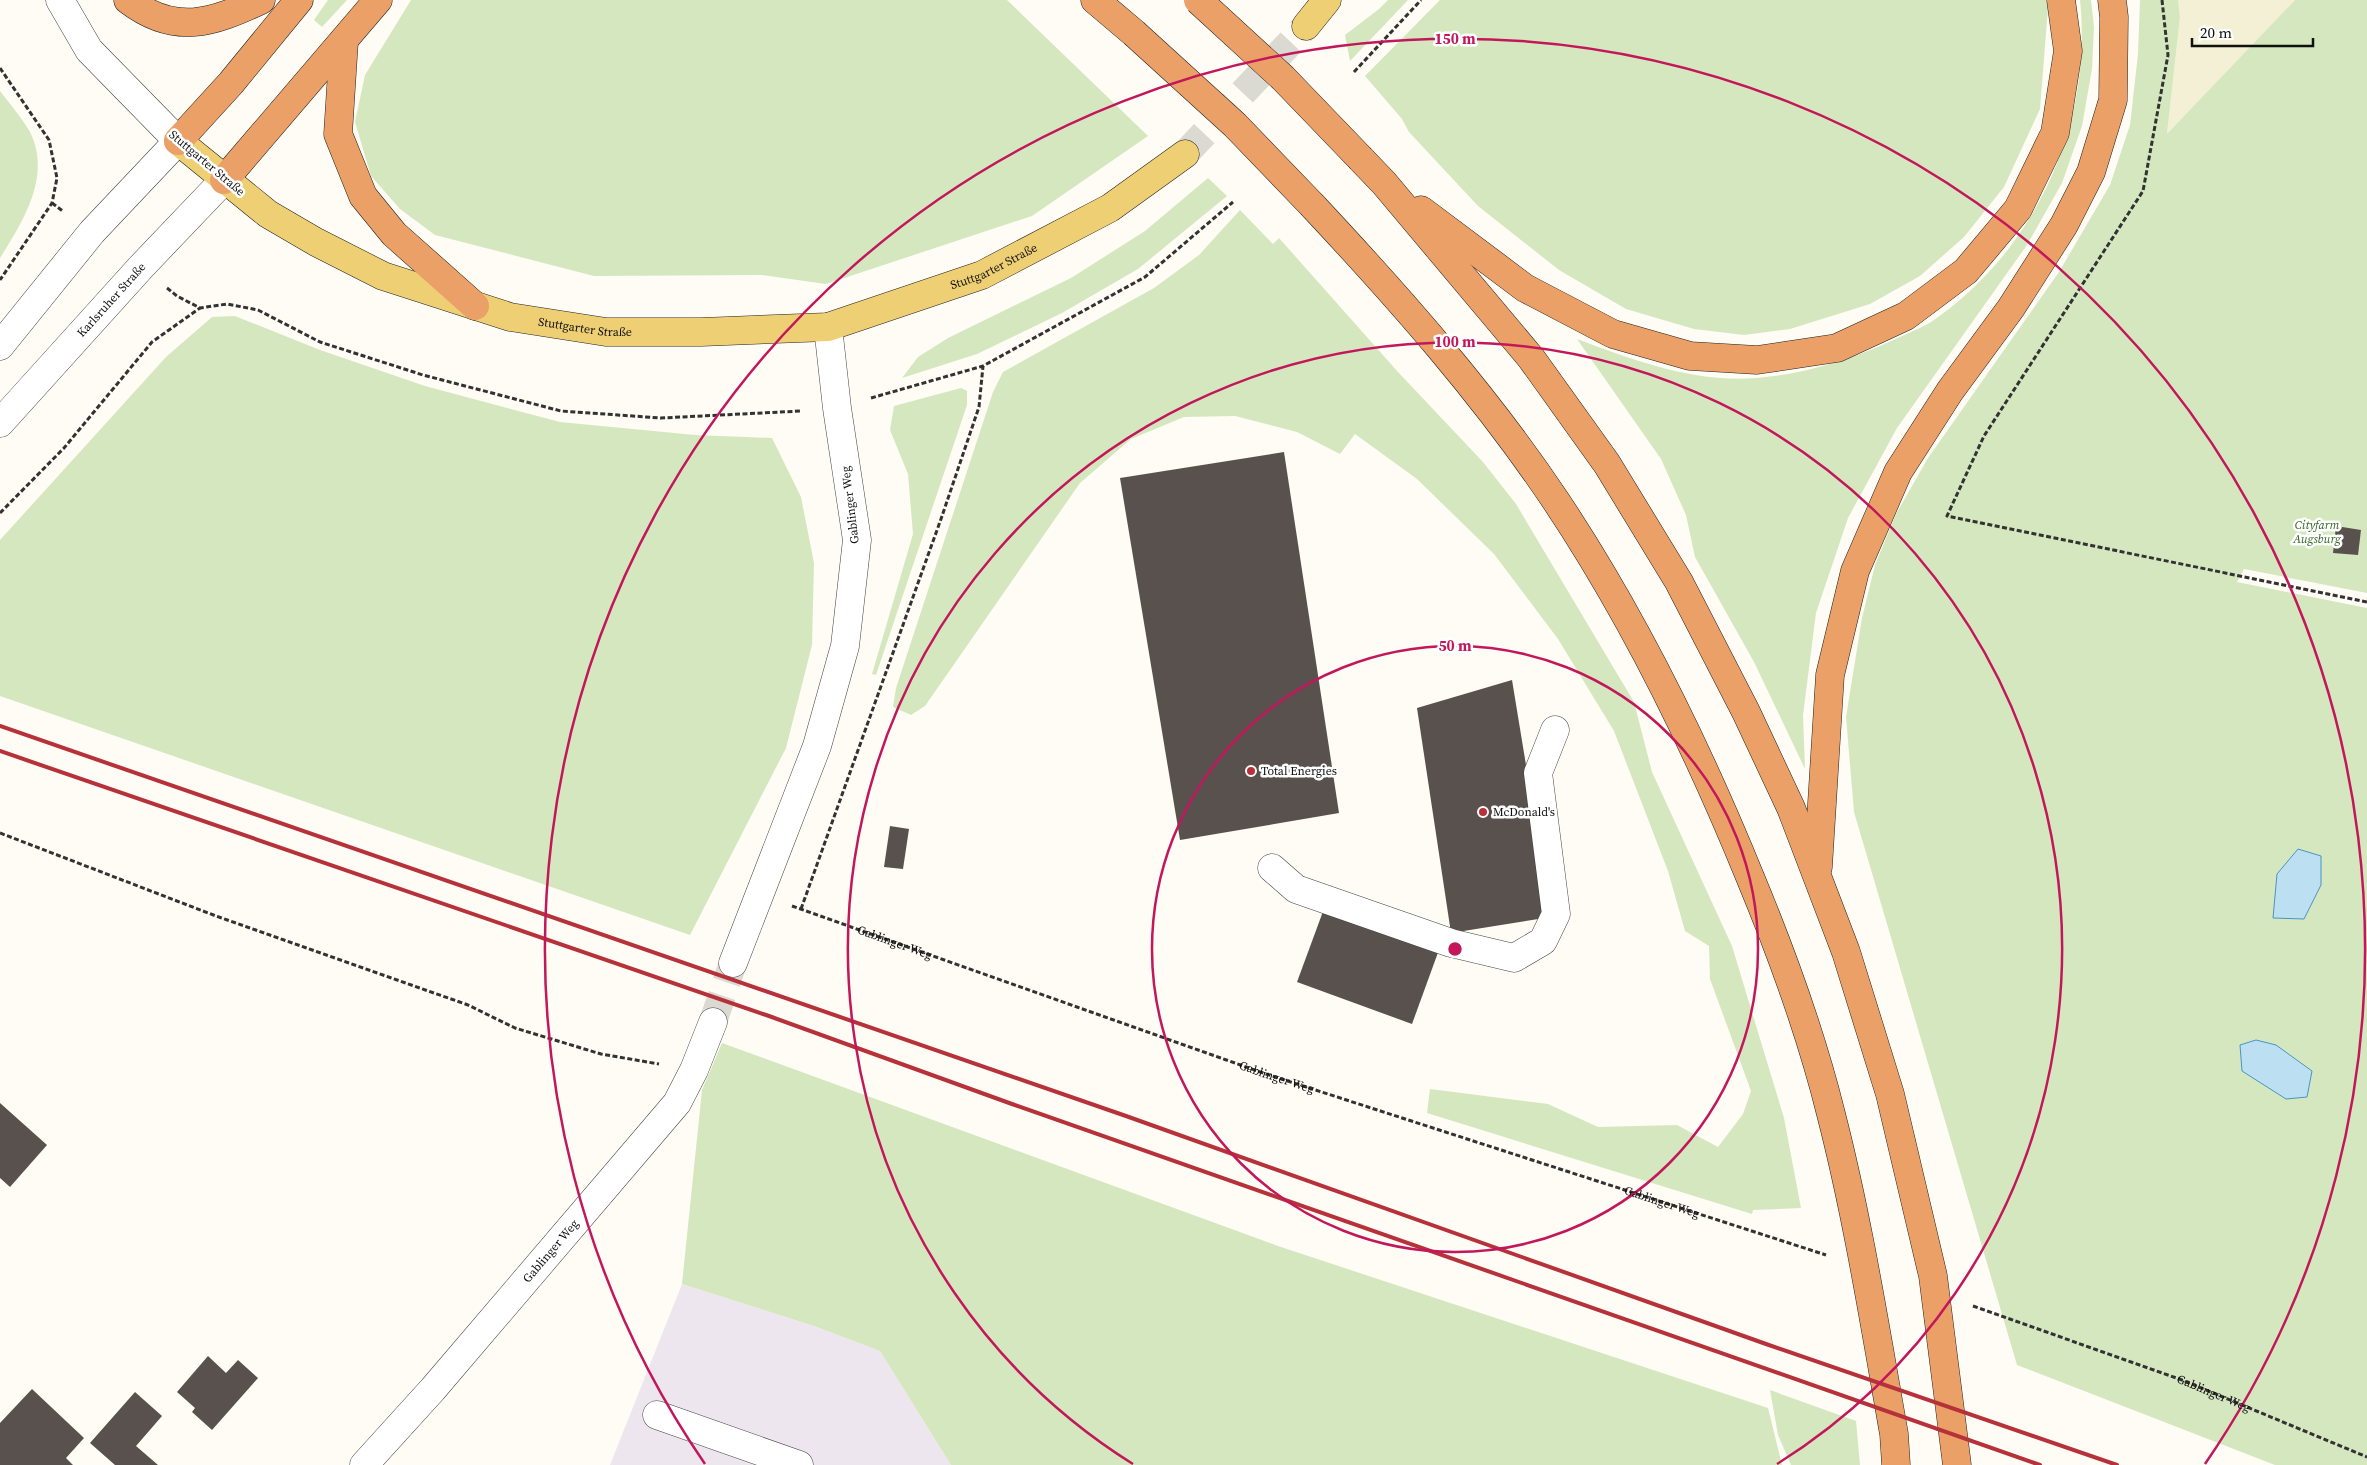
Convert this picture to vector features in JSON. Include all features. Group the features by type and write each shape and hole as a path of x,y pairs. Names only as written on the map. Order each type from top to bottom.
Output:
{"highway":[{"path":"128,0 165,20 203,23 234,13 261,0"},
{"path":"178,141 231,83 299,0"},
{"path":"224,180 378,0"},
{"path":"1094,0 1134,33 1235,125 1398,297 1484,403 1556,501 1626,616 1692,744 1736,842 1788,969 1831,1112 1862,1251 1894,1434 1896,1465"},
{"path":"1198,0 1283,78 1384,183 1530,358 1607,464 1679,582 1746,712 1791,808 1846,952 1890,1094 1933,1276 1957,1461"},
{"path":"1384,183 1525,288 1614,334 1690,356 1757,360 1837,348 1906,316 1966,271 2018,209 2055,133 2068,51 2061,0"},
{"path":"1817,876 1830,675 1855,570 1898,472 1950,391 2011,308 2064,225 2091,172 2113,100 2114,17 2112,0"},
{"path":"344,42 338,134 363,196 394,234 474,306"}],"main road":[{"path":"1306,26 1327,0"},
{"name":"Stuttgarter Straße","path":"178,141 268,214 316,242 383,276 510,316 606,332 701,332 828,327 982,275 1110,208 1185,154"}],"street":[{"name":"Stuttgarter Straße","path":"60,0 89,50 178,141"},
{"path":"0,346 92,232 178,141"},
{"name":"Karlsruher Straße","path":"0,423 141,267 224,180"},
{"name":"Gablinger Weg","path":"733,963 817,746 845,646 857,540 828,327"},
{"path":"1272,868 1296,889 1451,944 1514,958 1543,941 1556,914 1538,773 1555,730"},
{"name":"Gablinger Weg","path":"364,1465 433,1389 677,1103 694,1070 713,1022"},
{"path":"657,1415 799,1465"}],"path":[{"path":"1354,72 1421,0"},
{"path":"0,68 49,140 57,178 52,203 0,280"},
{"path":"0,513 64,448 152,342 200,308 227,304 258,310 320,342 423,375 561,412 661,418 750,416 838,408 983,366 1145,277 1233,202"},
{"path":"52,203 92,232"},
{"path":"141,267 177,296 200,308"},
{"name":"Gablinger Weg","path":"983,366 979,407 941,519 801,909 1266,1074 1756,1231"},
{"path":"1947,516 2367,602"},
{"path":"0,833 216,916 468,1005 515,1028 601,1054 694,1070"},
{"name":"Gablinger Weg","path":"2058,1335 2182,1380 2367,1457"}],"shaded area":[{"path":"2178,0 2295,0 2167,135 2180,17"},
{"path":"682,1284 814,1326 880,1351 951,1465 610,1465"}],"green space":[{"path":"328,0 347,0 322,27 314,20"},
{"path":"411,0 1007,0 1148,136 1032,216 826,284 762,275 594,276 435,235 400,209 371,176 355,122 365,75"},
{"path":"1388,0 1408,0 1350,61 1345,35"},
{"path":"1440,0 2046,0 2048,8 2040,109 2004,187 1964,237 1920,276 1870,304 1790,329 1744,335 1694,329 1626,309 1559,270 1478,206 1409,132 1402,119 1365,76"},
{"path":"2080,0 2091,0 2094,27 2092,69 2082,126 2062,183 2027,245 1897,428 1848,518 1816,613 1803,715 1805,769 1754,662 1695,557 1686,515 1661,459 1577,339 1620,355 1664,368 1710,377 1756,378 1793,373 1847,359 1883,345 1931,322 1968,293 2000,259 2027,222 2049,182 2066,139 2077,93 2082,47"},
{"path":"2140,0 2178,0 2180,17 2167,134 2295,0 2367,0 2367,593 2244,569 2237,582 2367,608 2367,1465 2275,1465 2017,1365 1854,812 1846,717 1862,618 1875,565 1896,514 1928,458 2059,272 2110,185 2130,125 2138,54"},
{"path":"0,91 30,132 36,149 38,165 32,198 0,258"},
{"path":"1208,178 1227,196 1138,269 1062,313 977,354 902,378 918,357 948,338 1071,278 1145,231"},
{"path":"1240,210 1273,244 1279,238 1398,372 1483,462 1516,504 1634,702 1652,772 1732,946 1784,1118 1801,1208 1753,1210 1752,1214 1427,1113 1430,1089 1548,1104 1598,1127 1677,1125 1718,1147 1743,1114 1751,1091 1710,979 1709,946 1685,931 1668,871 1614,731 1558,639 1494,554 1417,479 1355,434 1340,454 1297,432 1235,416 1184,417 1131,439 1080,483 925,706 911,715 893,707 896,688 993,392 1003,372 1154,288 1199,255"},
{"path":"235,316 320,350 425,386 560,422 695,435 772,438 801,497 814,563 812,645 786,748 690,935 0,696 0,540 166,357 212,317"},
{"path":"961,388 967,391 967,405 876,675 872,674 913,534 908,474 890,430 894,406"},
{"path":"722,1043 1278,1246 1768,1408 1782,1465 951,1465 880,1351 814,1326 682,1284 702,1090"},
{"path":"1770,1390 1856,1421 1860,1465 1791,1465 1778,1435"}],"water":[{"path":"2298,849 2321,856 2321,885 2304,919 2273,918 2277,874"},
{"path":"2256,1040 2276,1045 2312,1071 2307,1097 2286,1099 2242,1071 2240,1045"}],"building":[{"path":"1284,452 1339,813 1180,840 1120,478"},
{"name":"Cityfarm Augsburg","path":"2336,526 2361,530 2358,555 2333,553"},
{"name":"McDonald's","path":"1512,680 1551,917 1451,933 1417,708"},
{"path":"890,826 909,829 903,869 884,867"},
{"path":"1325,906 1440,947 1412,1024 1297,982"},
{"path":"0,1103 47,1145 10,1187 0,1178"},
{"path":"208,1356 226,1373 238,1360 258,1378 212,1430 192,1412 195,1408 177,1392"},
{"path":"32,1389 84,1438 66,1458 73,1465 0,1465 0,1423"},
{"path":"135,1392 162,1416 136,1446 158,1465 115,1465 90,1443"}],"tunnel":[{"path":"1185,154 1306,26"},
{"path":"713,1022 733,963"}],"railway":[{"path":"0,726 1126,1116 1766,1344 2117,1465"},
{"path":"0,751 769,1016 1012,1104 2040,1465"}],"place":[{"name":"Total Energies","path":"1251,771"},
{"name":"McDonald's","path":"1483,812"}]}
